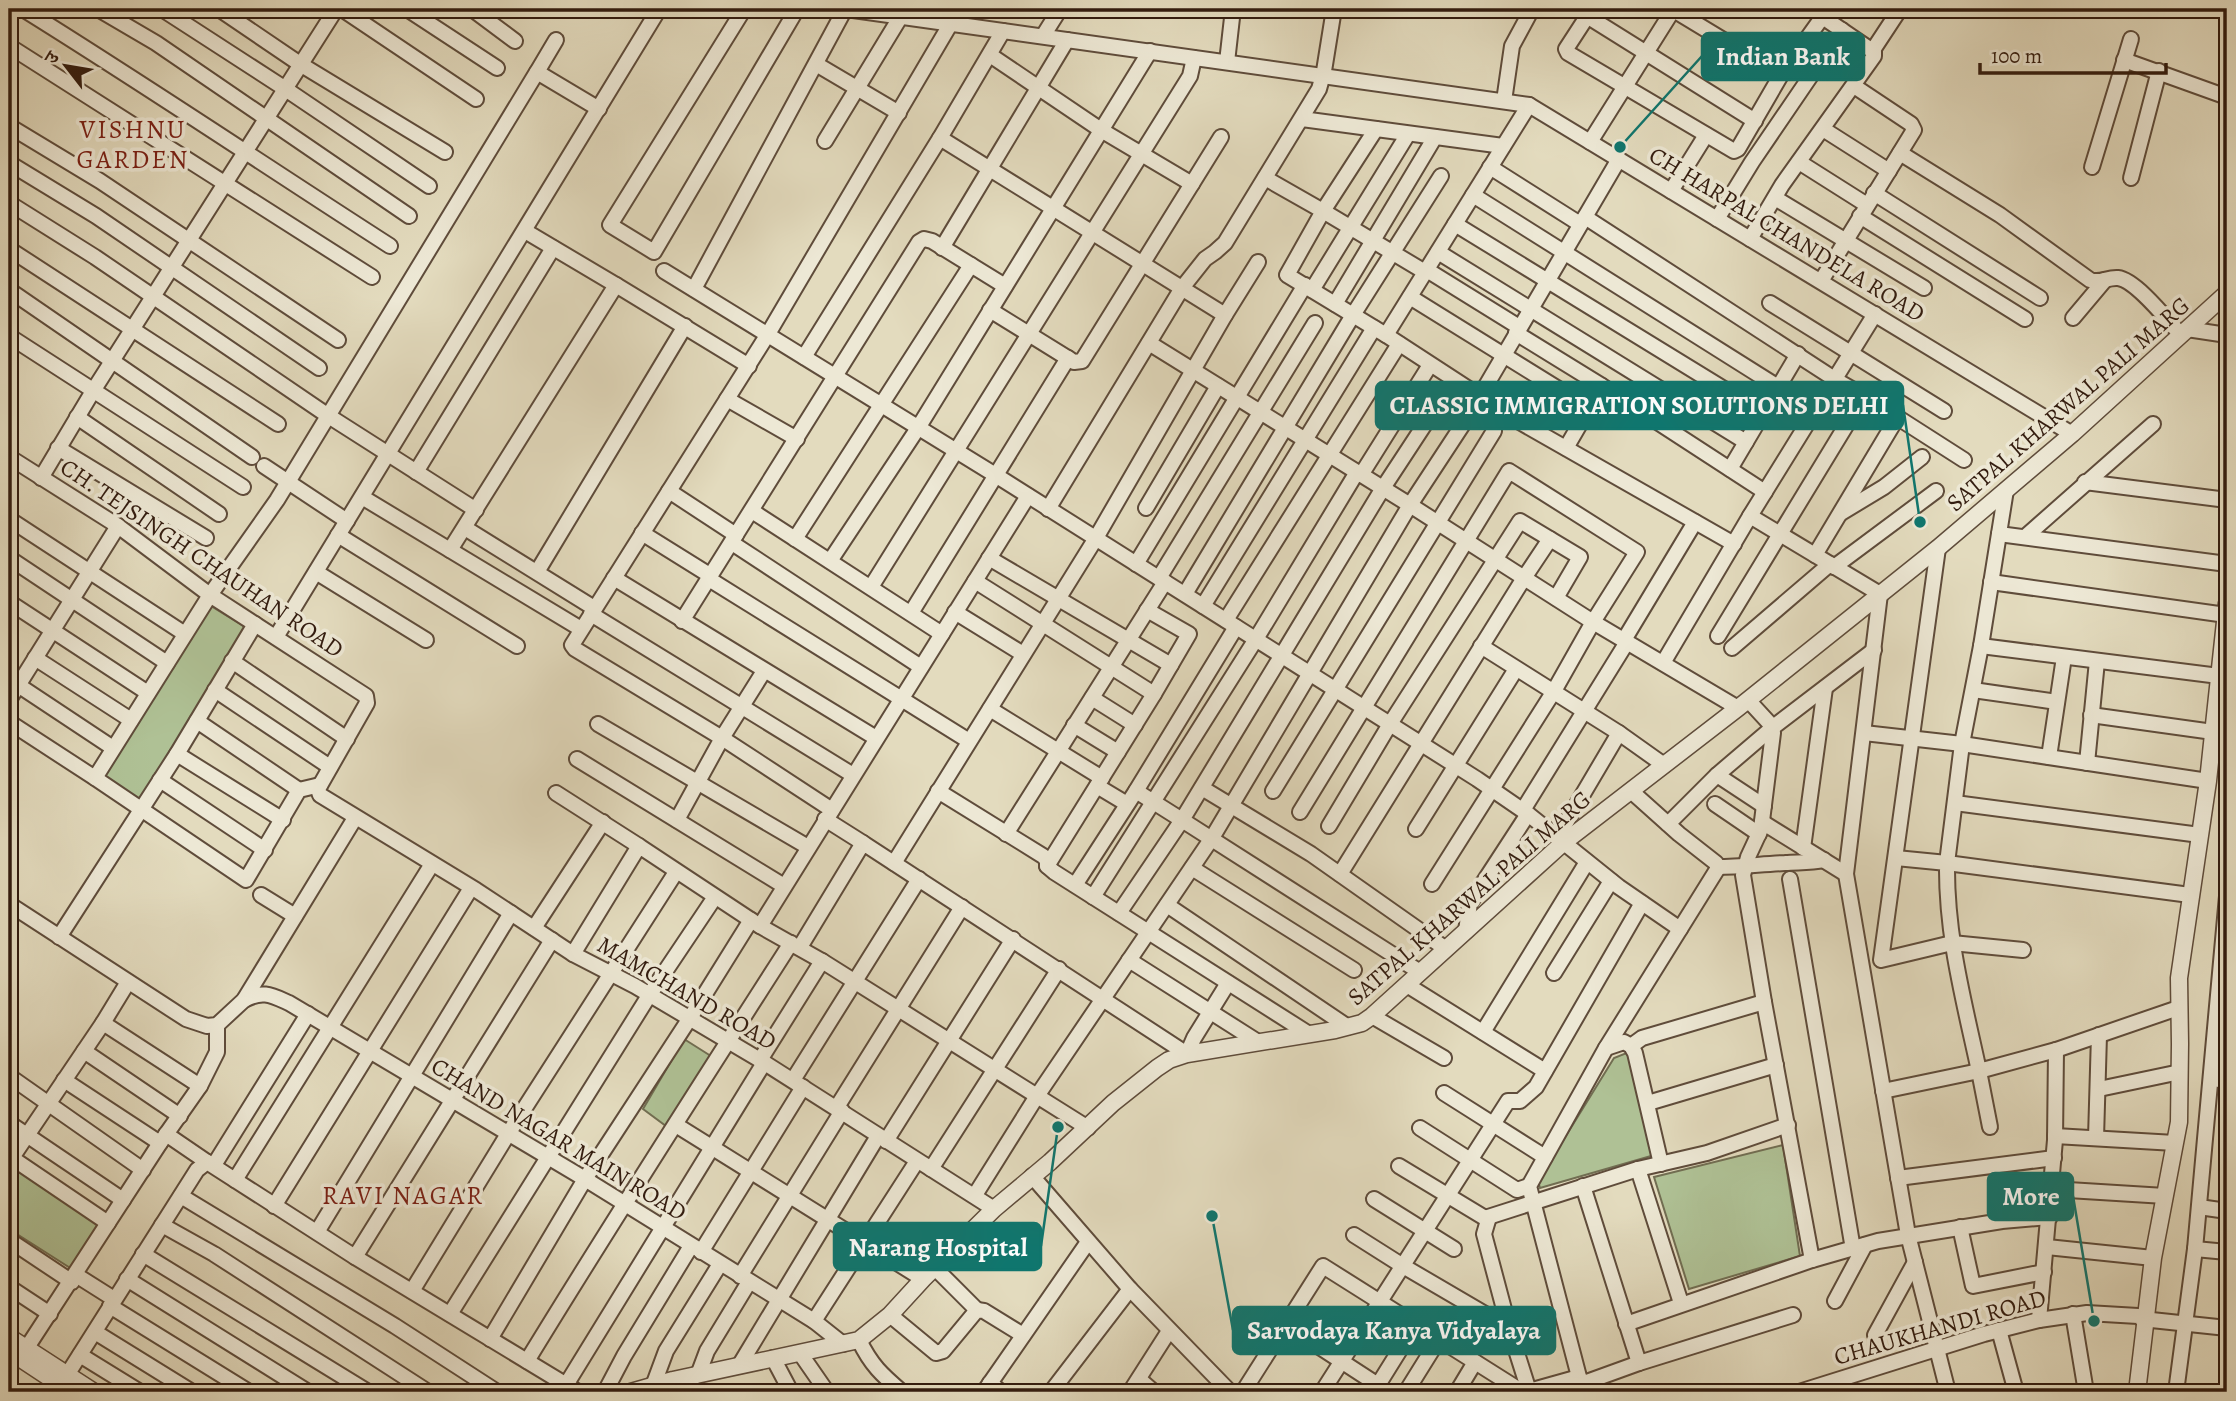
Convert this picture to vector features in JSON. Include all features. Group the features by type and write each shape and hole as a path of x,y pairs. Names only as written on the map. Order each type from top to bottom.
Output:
{"street":[{"path":"23,9 147,86 390,246"},
{"path":"98,9 156,43 409,216"},
{"path":"162,9 429,186"},
{"path":"219,9 300,64 445,152"},
{"path":"41,478 152,297 336,9"},
{"path":"342,9 476,99"},
{"path":"407,9 497,68"},
{"path":"472,9 515,41"},
{"path":"276,637 659,9"},
{"path":"744,9 610,225 654,252 797,9"},
{"path":"694,289 845,9"},
{"name":"CH HARPAL CHANDELA ROAD","path":"845,9 1529,105 2072,434"},
{"path":"1043,37 1060,9"},
{"path":"1227,62 1233,9"},
{"path":"1048,509 1182,288 1205,259 1225,243 1302,119 1319,89 1334,9"},
{"path":"1504,102 1512,46 1532,9"},
{"path":"1590,142 1672,9 1781,75"},
{"path":"1750,239 1799,162 1874,56 1873,50 1900,9"},
{"path":"1755,121 1646,52 1590,12 1566,48 1568,53 1734,151 1738,149 1755,121 1781,75 1821,19 1827,20 1873,50"},
{"path":"825,141 901,16"},
{"path":"951,23 749,366 573,643 575,649 722,738 829,814 863,843 1187,1054 1228,983"},
{"path":"1717,219 1752,162 1842,30"},
{"path":"804,357 1003,31"},
{"path":"2092,167 2131,39"},
{"path":"95,778 210,595 277,500 556,40"},
{"path":"942,248 1066,40"},
{"path":"9,46 372,277"},
{"path":"830,561 918,428 1150,51"},
{"path":"990,55 1101,130 1192,184"},
{"path":"871,587 1190,76 1194,58"},
{"path":"2124,60 2227,97"},
{"path":"816,64 899,113"},
{"path":"537,72 599,109"},
{"path":"2130,178 2159,72"},
{"path":"1821,281 1914,132 1913,125 1854,86"},
{"path":"1074,885 1136,791 1330,455 1386,336 1529,105"},
{"path":"1302,119 1503,146"},
{"path":"9,126 100,181 338,340"},
{"path":"1376,129 1323,211 1287,275 1566,448 1734,544"},
{"path":"1823,129 1889,171"},
{"path":"1136,564 1238,398 1351,228 1408,134"},
{"path":"1671,191 1706,135"},
{"path":"990,310 1074,362 1082,361 1221,137"},
{"path":"1335,304 1435,137"},
{"path":"940,138 1225,315"},
{"path":"1900,153 2000,215 2090,281 2118,278 2132,285 2184,332 2227,335"},
{"path":"1480,396 1619,159"},
{"path":"1799,162 1867,204 2040,298"},
{"path":"9,163 96,216 318,368"},
{"path":"1490,167 1583,220 1964,460"},
{"path":"1185,594 1284,427 1441,176"},
{"path":"1265,178 1426,271 1765,492"},
{"path":"1473,195 1778,387"},
{"path":"1775,198 1924,288"},
{"path":"9,203 95,257 327,415 476,510"},
{"path":"1867,204 2025,319"},
{"path":"1455,223 1763,413"},
{"path":"525,230 749,366"},
{"path":"682,621 919,243 928,239 1005,286"},
{"path":"416,472 553,248"},
{"path":"9,249 278,424"},
{"path":"1438,252 1746,442"},
{"path":"894,863 1096,538 1258,262"},
{"path":"795,539 971,265"},
{"path":"664,271 997,476 1456,766 1525,812 1611,881 1680,929"},
{"path":"2073,318 2105,280"},
{"path":"450,550 616,285"},
{"path":"9,290 347,521"},
{"name":"SATPAL KHARWAL PALI MARG","path":"641,1390 851,1342 890,1315 928,1273 994,1209 1113,1103 1170,1060 1187,1054 1348,1027 1373,1016 1560,840 1631,791 1938,548 2072,434 2227,293"},
{"path":"1410,297 1589,408"},
{"path":"1770,303 1944,411"},
{"path":"1663,663 1875,314"},
{"path":"1006,834 1147,610 1260,412 1315,323"},
{"path":"537,572 685,326"},
{"path":"9,336 243,487"},
{"path":"1203,606 1304,439 1386,336"},
{"path":"1149,343 1593,622 1663,663 1743,704 1772,728"},
{"path":"1730,469 1798,354"},
{"path":"911,613 1068,358"},
{"path":"1093,897 1359,473 1430,365"},
{"path":"1146,508 1218,386"},
{"path":"1566,448 1602,386"},
{"path":"1718,636 1864,396"},
{"path":"1119,913 1182,820 1383,488 1442,398"},
{"path":"727,399 797,439"},
{"path":"975,1195 1037,1096 1212,838 1410,505 1471,412"},
{"path":"77,417 219,514"},
{"path":"1815,555 1896,418"},
{"path":"2025,537 2153,424"},
{"path":"1273,791 1494,431"},
{"path":"58,448 206,538"},
{"name":"CH. TEJSINGH CHAUHAN ROAD","path":"9,457 118,526 210,595 363,693 368,699 347,738"},
{"path":"1840,514 1874,494 1922,457"},
{"path":"1300,812 1509,471 1637,552 1493,790 1432,884"},
{"path":"2085,482 2227,500"},
{"path":"1990,1127 1952,943 1948,916 1947,863 1962,744 2006,490"},
{"path":"669,491 734,539 921,667"},
{"path":"1732,648 1832,565 1936,491"},
{"path":"490,1339 585,1179 690,1018 784,886 1028,496"},
{"path":"362,497 581,629"},
{"path":"752,511 942,634"},
{"path":"1750,516 1880,594 1846,874 1908,1235 1948,1392"},
{"path":"9,519 185,634"},
{"path":"1329,827 1390,724 1520,521 1580,557 1556,598"},
{"path":"1466,931 1470,903 1695,522"},
{"path":"9,700 118,526"},
{"path":"465,528 853,775"},
{"path":"642,533 900,700 970,741"},
{"path":"1999,534 2227,564"},
{"path":"338,536 517,646"},
{"path":"1340,874 1550,539"},
{"path":"1938,548 1881,960 1952,943 2023,950"},
{"path":"9,558 167,663"},
{"path":"989,558 1171,665"},
{"path":"316,572 426,640"},
{"path":"614,578 876,738"},
{"path":"975,581 1154,694"},
{"path":"1991,582 2227,609 2225,650 2219,676 2208,781 2179,978 2179,1122 2144,1316 2137,1392"},
{"path":"9,603 148,694"},
{"path":"1047,866 1189,634 1147,610"},
{"path":"955,612 1023,654"},
{"path":"60,937 177,754 255,624"},
{"path":"1481,646 1584,710 1664,765"},
{"path":"1981,646 2219,676"},
{"path":"1668,824 1717,775 1772,728 1874,650"},
{"path":"2049,757 2064,657"},
{"path":"35,658 131,720"},
{"path":"197,721 299,790 320,785 347,738 232,661"},
{"path":"2087,763 2097,661"},
{"path":"1416,828 1516,669"},
{"path":"677,820 722,738 764,671"},
{"path":"18,685 113,748"},
{"path":"1803,848 1825,688"},
{"path":"215,690 330,767"},
{"path":"1973,690 2057,702"},
{"path":"1092,698 1135,725"},
{"path":"990,709 1058,750 1127,804"},
{"path":"2091,715 2213,732"},
{"path":"9,722 246,880 299,790"},
{"path":"598,724 808,847"},
{"path":"1074,725 1118,752"},
{"path":"1772,728 1760,828 1743,875 1812,1260"},
{"path":"1560,840 1619,733"},
{"path":"1864,733 1962,744 2208,781"},
{"path":"177,754 283,820"},
{"path":"577,759 784,886"},
{"path":"1717,775 1764,806"},
{"path":"160,780 265,850"},
{"name":"MAMCHAND ROAD","path":"320,785 320,795 355,818 573,954 728,1041 994,1209"},
{"path":"1202,788 1340,874 1446,949"},
{"path":"938,791 1043,856 1047,866 1074,885 1308,1034"},
{"path":"1136,791 1420,972"},
{"path":"1631,791 1716,863 1717,867"},
{"path":"556,793 756,923 854,980 1087,1128"},
{"path":"1955,803 2200,835"},
{"path":"1715,804 1803,848 1846,874"},
{"path":"9,904 195,1023 217,1025 244,1000 355,818"},
{"path":"534,928 603,822"},
{"path":"527,1361 728,1041 863,843"},
{"path":"573,954 639,846"},
{"path":"1896,858 2190,895"},
{"path":"1717,867 1809,864 1824,860"},
{"path":"1483,1032 1587,862"},
{"path":"235,1180 432,864"},
{"path":"1420,1128 1517,1190 1529,1186 1606,1048 1717,867"},
{"path":"1192,868 1354,970"},
{"path":"412,1291 676,872"},
{"path":"605,1392 624,1356 751,1172 854,980 919,879"},
{"path":"1790,879 1859,1247 1835,1301"},
{"path":"1554,973 1611,881"},
{"path":"274,1206 471,888"},
{"path":"261,895 295,916"},
{"path":"2176,1392 2195,1249 2210,1079 2220,1043 2227,896"},
{"path":"450,1314 650,995 715,897"},
{"path":"1322,1392 1508,1101 1520,1101 1536,1087 1642,903"},
{"path":"1167,905 1348,1027"},
{"path":"696,1392 693,1376 789,1196 899,1008 962,907"},
{"path":"317,1232 511,913"},
{"path":"740,1366 827,1220 1013,939"},
{"path":"355,1257 552,940"},
{"path":"1129,960 1258,1042"},
{"path":"64,1080 163,1139 211,1163 355,1257 572,1389 662,1227 712,1149 822,961"},
{"path":"931,1169 1059,969"},
{"path":"108,1223 10,1158 128,982"},
{"path":"1407,985 1545,1071"},
{"name":"CHAND NAGAR MAIN ROAD","path":"244,1000 255,994 272,995 330,1026 851,1342"},
{"path":"1631,1046 1642,1038 1764,1002"},
{"path":"1883,1091 1979,1071 2056,1049 2178,1008"},
{"path":"66,1375 197,1170 211,1163 308,1014"},
{"path":"1373,1016 1444,1058"},
{"path":"103,1023 200,1086"},
{"path":"26,1349 200,1086 217,1052 217,1025"},
{"path":"2096,1138 2099,1035"},
{"path":"1606,1048 1624,1042 1631,1046 1635,1053 1661,1164"},
{"path":"2039,1320 2054,1158 2056,1049"},
{"path":"84,1051 180,1116"},
{"path":"1648,1103 1776,1065"},
{"path":"2099,1089 2180,1072"},
{"path":"9,1076 143,1170"},
{"path":"2210,1079 2227,1082"},
{"path":"1444,1093 1545,1157"},
{"path":"9,1123 123,1200"},
{"path":"676,1125 865,1243 928,1273 977,1310 984,1311 1023,1335"},
{"path":"1399,1166 1485,1218 1638,1169 1707,1153 1788,1125"},
{"path":"2055,1136 2175,1143"},
{"path":"1898,1178 2054,1158"},
{"path":"814,1321 917,1161"},
{"path":"1638,1169 1681,1303"},
{"path":"1032,1177 1130,1289 1230,1392"},
{"path":"1529,1186 1581,1384"},
{"path":"1583,1186 1639,1363"},
{"path":"2052,1189 2165,1196"},
{"path":"181,1196 395,1326 497,1392"},
{"path":"1374,1199 1454,1249"},
{"path":"2199,1207 2227,1211"},
{"path":"1489,1217 1484,1234 1508,1328 1529,1391"},
{"path":"1626,1324 1681,1303 1859,1247 1908,1235 2050,1217"},
{"path":"162,1225 214,1254 428,1392"},
{"path":"1960,1227 1973,1286 2044,1272"},
{"path":"1354,1235 1508,1328"},
{"path":"9,1240 74,1278 249,1392"},
{"path":"992,1389 1023,1335 1088,1242"},
{"path":"2047,1247 2154,1258"},
{"path":"2195,1249 2227,1252"},
{"path":"143,1254 368,1392"},
{"path":"1875,1335 1915,1262"},
{"path":"641,1390 720,1264"},
{"path":"1243,1392 1323,1266 1518,1389 1529,1391 1581,1384 1793,1315"},
{"path":"127,1279 308,1392"},
{"path":"9,1287 50,1314"},
{"path":"1051,1392 1130,1289"},
{"path":"890,1315 933,1352 940,1353 977,1310"},
{"path":"2073,1314 2086,1392"},
{"name":"CHAUKHANDI ROAD","path":"1799,1392 1829,1388 1936,1349 2039,1320 2073,1314 2186,1319"},
{"path":"2186,1319 2227,1319"},
{"path":"2186,1319 2227,1328"},
{"path":"1318,1346 1378,1385 1416,1324"},
{"path":"1999,1330 2016,1392"},
{"path":"1130,1392 1169,1331"},
{"path":"95,1332 192,1392"},
{"path":"9,1337 94,1392"},
{"path":"1406,1392 1439,1339"},
{"path":"851,1342 881,1375 902,1392"},
{"path":"9,1352 71,1392"},
{"path":"800,1353 827,1392"},
{"path":"80,1355 140,1392"},
{"path":"773,1358 791,1392"},
{"path":"1457,1392 1475,1362"},
{"path":"1139,1379 1154,1392"}],"green space":[{"path":"206,603 250,630 145,807 102,779"},
{"path":"684,1039 714,1058 670,1129 643,1109"},
{"path":"1634,1050 1658,1154 1540,1188 1538,1181 1614,1058"},
{"path":"1783,1145 1800,1256 1689,1289 1654,1177"},
{"path":"11,1164 105,1227 75,1271 9,1229"}],"place":[{"name":"Indian Bank","path":"1620,147"},
{"name":"CLASSIC IMMIGRATION SOLUTIONS DELHI","path":"1920,522"},
{"name":"Narang Hospital","path":"1058,1127"},
{"name":"Sarvodaya Kanya Vidyalaya","path":"1212,1216"},
{"name":"More","path":"2094,1321"}],"district":[{"name":"VISHNU GARDEN","path":"133,144"},
{"name":"RAVI NAGAR","path":"403,1195"}]}
